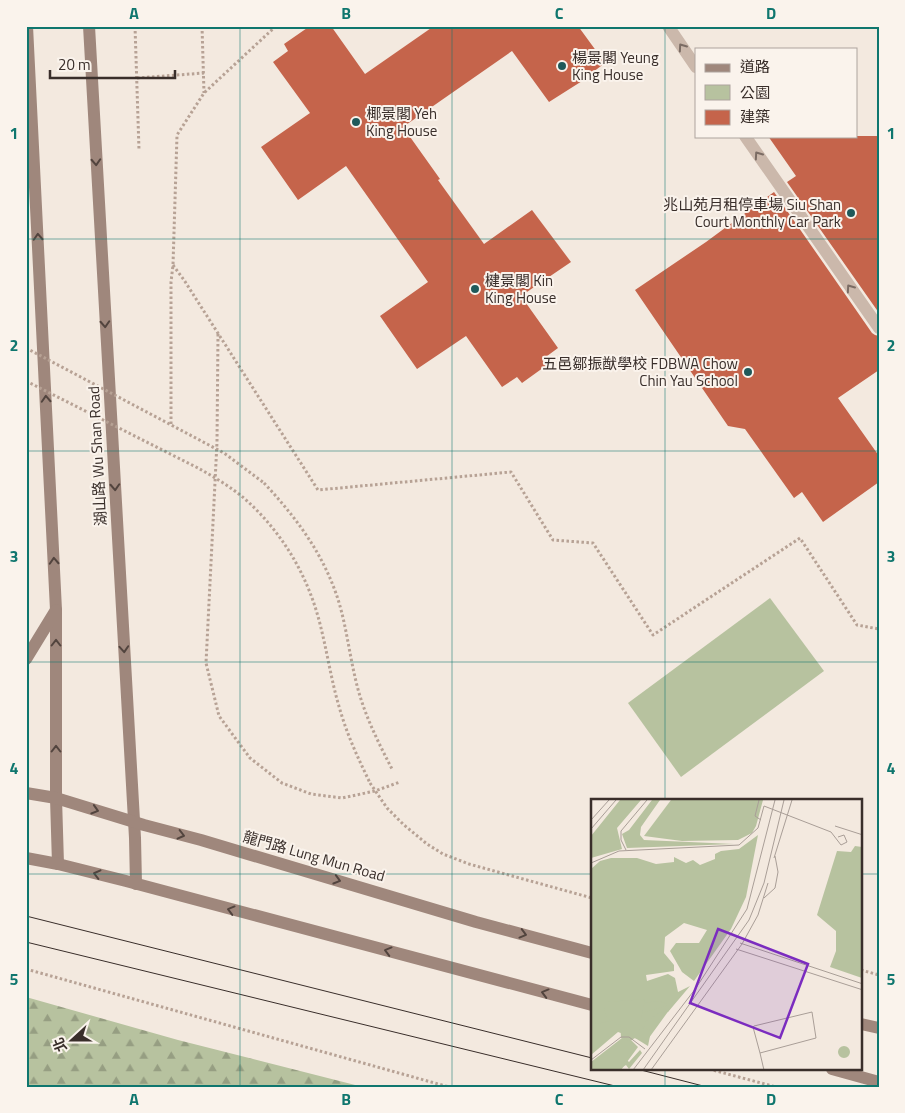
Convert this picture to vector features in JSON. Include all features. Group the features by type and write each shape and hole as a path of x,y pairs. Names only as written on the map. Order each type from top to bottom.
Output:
{"main road":[{"path":"27,26 56,610 58,864"},
{"name":"湖山路 Wu Shan Road","path":"89,26 136,884"},
{"path":"26,658 56,610"},
{"name":"龍門路 Lung Mun Road","path":"26,794 56,798 476,922 591,953"},
{"path":"26,858 58,864 136,884 591,1005"},
{"path":"862,1024 879,1028"},
{"path":"836,1070 879,1082"}],"lane":[{"path":"668,26 695,66"},
{"path":"746,138 879,328"}],"path":[{"path":"135,26 139,150"},
{"path":"202,26 204,93"},
{"path":"171,424 171,282 178,136 204,93 276,26"},
{"path":"137,78 204,72"},
{"path":"173,265 318,490 511,472 553,540 593,544 653,635 800,538 857,625 879,629"},
{"path":"218,333 217,442 206,663 219,716 250,758 282,783 310,794 342,798 375,791 400,782"},
{"path":"26,348 224,453 264,484 282,502 314,547 334,587 363,705 376,738 392,769"},
{"path":"26,382 198,468 244,498 268,522 287,546 300,568 311,596 321,626 340,712 354,748 375,791 387,808 404,825 426,844 443,854 469,864 591,898"},
{"path":"26,969 449,1087"},
{"path":"862,970 879,975"},
{"path":"713,1070 776,1087"}],"green space":[{"path":"770,598 824,671 681,777 628,703"},
{"path":"26,997 178,1040 363,1087 26,1087"}],"building":[{"path":"310,26 331,26 365,74 434,26 578,26 605,63 590,76 549,102 512,51 403,127 484,244 532,210 571,262 521,296 558,348 543,359 547,365 522,383 517,377 502,387 466,336 417,369 380,316 428,282 346,166 298,200 261,147 310,113 273,62 288,51 284,44"},
{"path":"858,136 879,136 879,313 787,182 796,176 769,138 858,138"},
{"path":"774,192 872,333 879,336 879,370 838,398 879,456 879,482 823,522 802,492 794,498 745,429 728,426 635,290 706,242"}],"tram line":[{"path":"26,916 591,1058"},
{"path":"26,942 619,1087"},
{"path":"641,1070 707,1087"}],"place":[{"name":"楊景閣 Yeung King House","path":"562,66"},
{"name":"椰景閣 Yeh King House","path":"356,122"},
{"name":"兆山苑月租停車場 Siu Shan Court Monthly Car Park","path":"851,213"},
{"name":"楗景閣 Kin King House","path":"475,289"},
{"name":"五邑鄒振猷學校 FDBWA Chow Chin Yau School","path":"748,372"}]}
